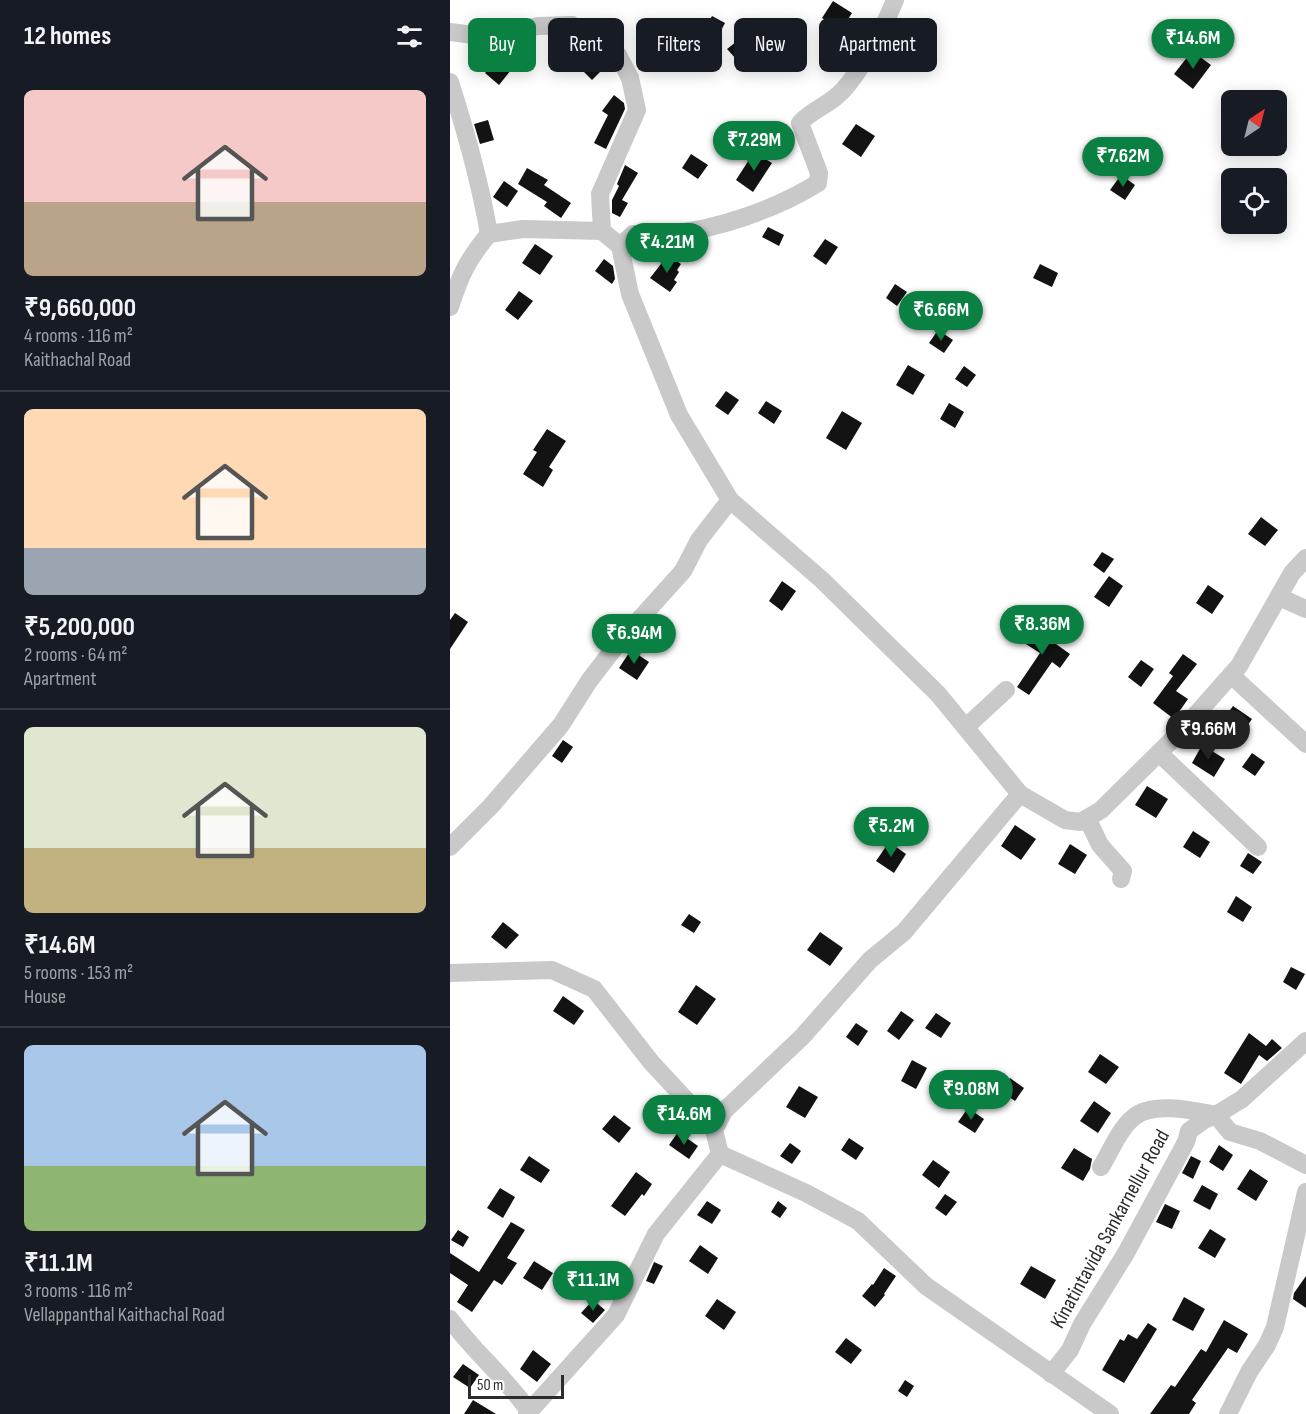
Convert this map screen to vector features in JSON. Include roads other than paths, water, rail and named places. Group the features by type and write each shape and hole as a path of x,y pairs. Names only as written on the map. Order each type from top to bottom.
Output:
{"street":[{"path":"620,246 633,234 670,234 719,226 766,208 818,183 819,173 800,123 810,112 837,96 854,77 887,21 895,0"},
{"path":"450,32 489,37 538,26 572,25 618,55 630,78 637,110 600,194 602,231"},
{"path":"450,82 474,162 489,234"},
{"path":"450,307 460,276 472,254 489,234 523,229 602,231 620,246 630,294 679,415 730,500 822,580 938,694 1020,794 1065,820 1081,822 1101,810 1184,728 1239,666 1292,573 1306,558"},
{"path":"450,847 491,806 561,726 589,681 683,571 699,540 730,500"},
{"path":"1279,597 1306,609"},
{"path":"1231,675 1306,744"},
{"path":"966,728 1006,690"},
{"path":"1159,753 1258,847"},
{"path":"714,1130 724,1111 802,1036 870,960 904,932 1020,794"},
{"path":"1087,818 1100,845 1123,871 1122,879"},
{"path":"450,972 552,970 594,989 651,1062 714,1130 720,1154"},
{"path":"1306,1041 1242,1099 1216,1115 1230,1132 1260,1140 1306,1165"},
{"name":"Kinatintavida Sankarnellur Road","path":"1101,1167 1126,1126 1136,1115 1174,1108 1216,1115"},
{"name":"Kinatintavida Sankarnellur Road","path":"1051,1374 1070,1350 1082,1324 1126,1253 1186,1142 1189,1131 1204,1120 1216,1115"},
{"path":"720,1154 806,1193 858,1221 926,1286 1110,1414"},
{"path":"450,1319 465,1339 507,1381 528,1412 616,1315 656,1234 720,1154"},
{"path":"1228,1414 1275,1327 1306,1192"}]}
